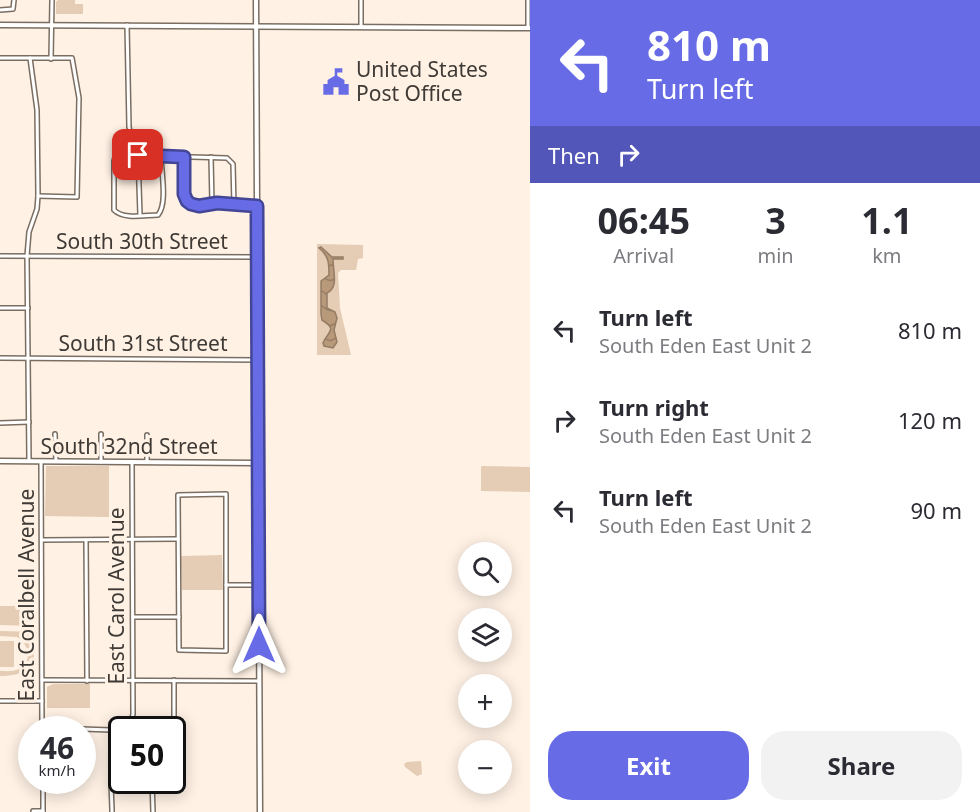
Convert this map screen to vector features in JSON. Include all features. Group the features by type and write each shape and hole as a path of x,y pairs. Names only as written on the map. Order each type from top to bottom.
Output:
{"main road":[{"path":"256,0 260,812"},
{"path":"0,24 529,28"},
{"name":"South 32nd Street","path":"0,461 259,463"}],"street":[{"path":"0,10 13,9 14,0"},
{"path":"51,0 51,59"},
{"path":"360,26 361,0"},
{"path":"528,0 529,28"},
{"path":"127,25 131,136"},
{"path":"0,58 72,58 79,98 77,197 38,196"},
{"name":"East Coralbell Avenue","path":"29,461 27,256 29,232 37,209 38,196 37,110 30,58"},
{"path":"161,155 163,207 158,215 120,215 114,210 115,157 120,155 161,155 227,158 233,164 234,206"},
{"path":"138,155 140,215"},
{"path":"184,157 184,194 187,201 199,206 212,204 257,206"},
{"path":"211,157 212,204"},
{"name":"South 30th Street","path":"0,256 258,257"},
{"path":"0,308 28,308"},
{"name":"South 31st Street","path":"0,358 258,360"},
{"path":"0,423 28,423"},
{"path":"55,434 56,461"},
{"path":"101,434 101,462"},
{"path":"147,435 147,462"},
{"name":"East Coralbell Avenue","path":"41,462 42,716"},
{"name":"East Carol Avenue","path":"132,462 132,716"},
{"path":"226,494 226,585 226,651 179,650 178,495 226,494"},
{"path":"42,540 178,539"},
{"path":"86,540 87,681"},
{"path":"226,585 259,585"},
{"path":"132,617 179,617"},
{"path":"42,680 259,681"},
{"path":"174,680 174,716"},
{"path":"0,701 42,701"},
{"path":"33,811 43,812 43,794"},
{"path":"112,794 112,812"},
{"path":"152,794 153,812"}],"shaded area":[{"path":"58,0 75,0 75,4 83,4 83,14 56,14"},
{"path":"317,244 363,245 363,258 358,259 356,270 341,270 338,273 340,308 351,355 317,355"},
{"path":"46,466 109,466 109,517 45,516"},
{"path":"481,466 530,467 530,492 481,491"},
{"path":"222,555 223,590 182,590 181,556"},
{"path":"0,606 32,606 32,626 0,625"},
{"path":"0,631 37,632 37,637 30,640 34,657 32,664 23,672 0,676 0,671 14,671 23,666 28,653 21,640 17,637 0,636"},
{"path":"0,641 14,641 14,667 0,667"},
{"path":"53,684 90,684 90,708 47,708 47,687"},
{"path":"421,761 422,774 417,776 404,764 407,762"}],"water":[{"path":"321,247 332,257 343,257 343,259 333,259 334,283 327,293 327,308 335,312 337,318 334,330 337,342 333,348 324,346 323,343 331,329 322,320 321,314 321,281 329,275 329,267 325,254 319,248"}],"place":[{"name":"United States Post Office","path":"336,82"}],"route":[{"path":"138,155 184,157 184,194 191,204 257,206 259,645"}]}
